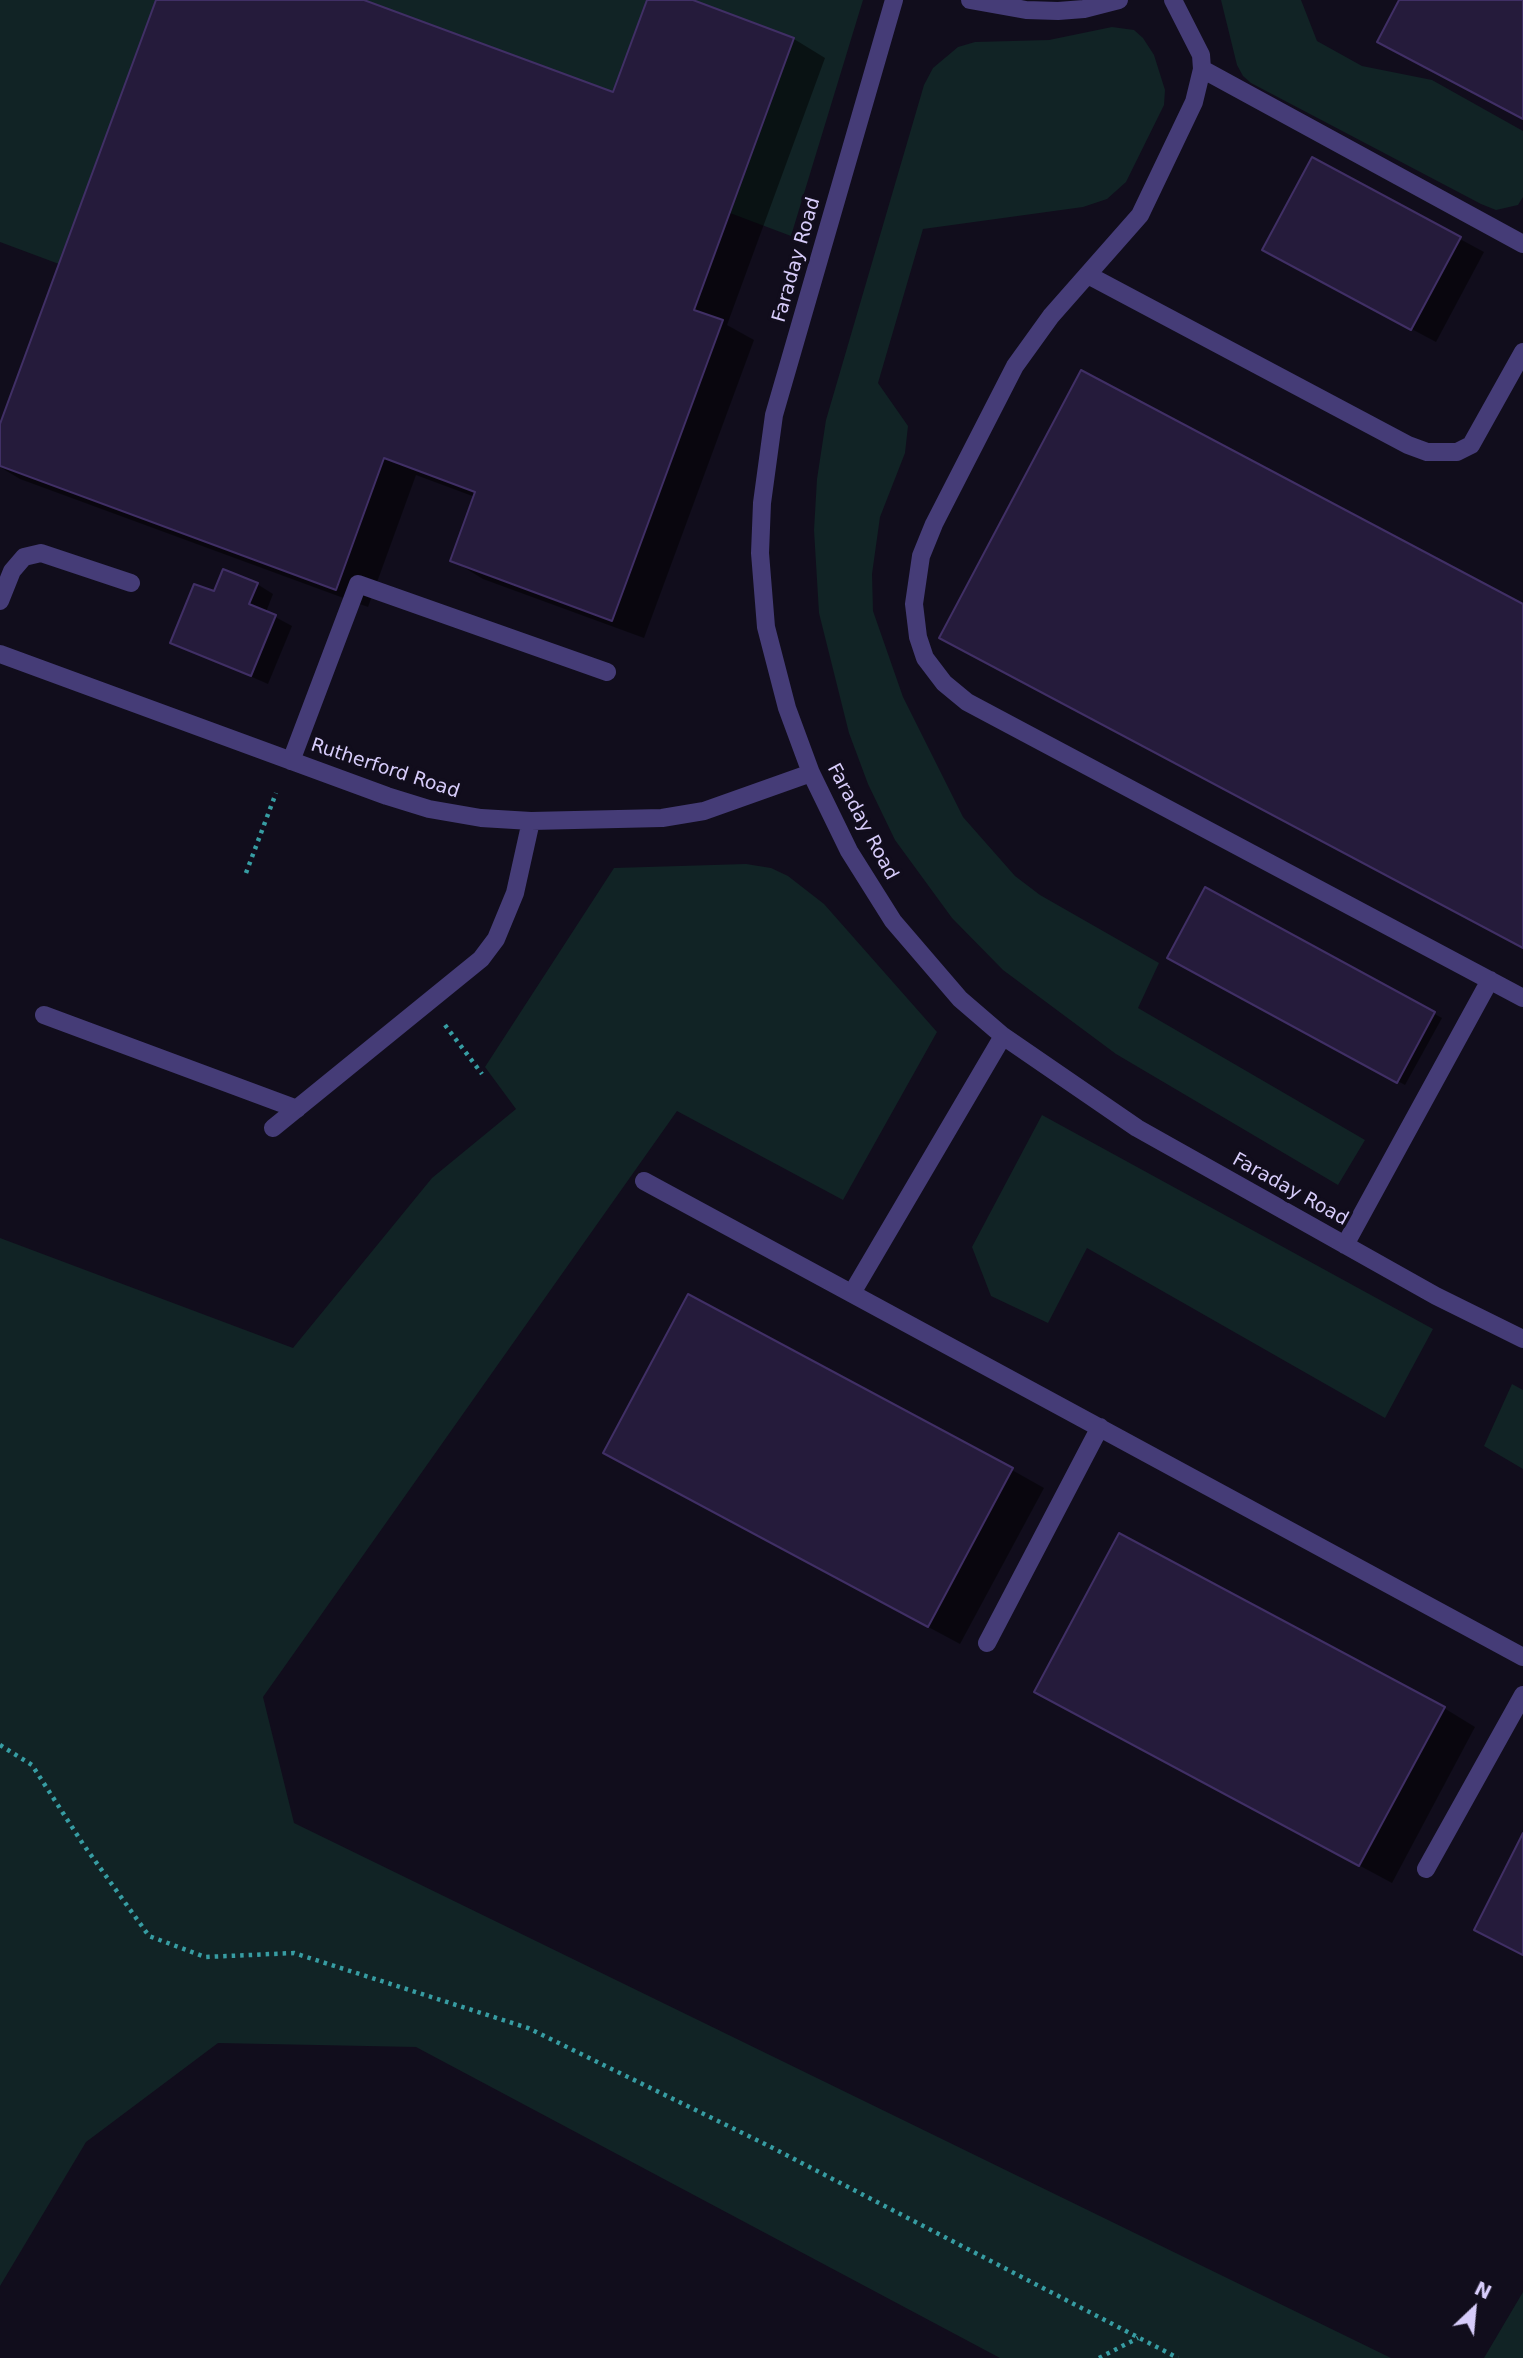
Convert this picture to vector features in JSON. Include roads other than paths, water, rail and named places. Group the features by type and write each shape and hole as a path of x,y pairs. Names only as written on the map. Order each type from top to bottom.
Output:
{"street":[{"name":"Faraday Road","path":"894,0 774,415 762,503 760,553 766,627 787,708 811,773 849,851 893,921 926,962 1003,1036 1137,1128 1345,1245 1523,1339"},
{"path":"970,0 1026,10 1058,11 1084,9 1119,0"},
{"path":"1173,0 1196,41 1202,69 1194,102 1140,215 1051,316 1015,366 934,524 921,556 914,604 918,637 925,658 944,683 967,702 1523,998"},
{"path":"1202,69 1523,244"},
{"path":"1088,275 1408,445 1427,452 1457,452 1471,445 1523,352"},
{"path":"0,601 12,571 24,557 41,553 131,583"},
{"path":"290,761 358,584 607,672"},
{"name":"Rutherford Road","path":"0,654 429,809 481,818 531,821 662,818 704,811 811,773"},
{"path":"273,1128 481,959 496,939 516,893 531,821"},
{"path":"1345,1245 1490,980"},
{"path":"44,1015 297,1109"},
{"path":"852,1293 1003,1036"},
{"path":"644,1181 1523,1657"},
{"path":"986,1643 1100,1427"},
{"path":"1426,1869 1523,1695"}]}
